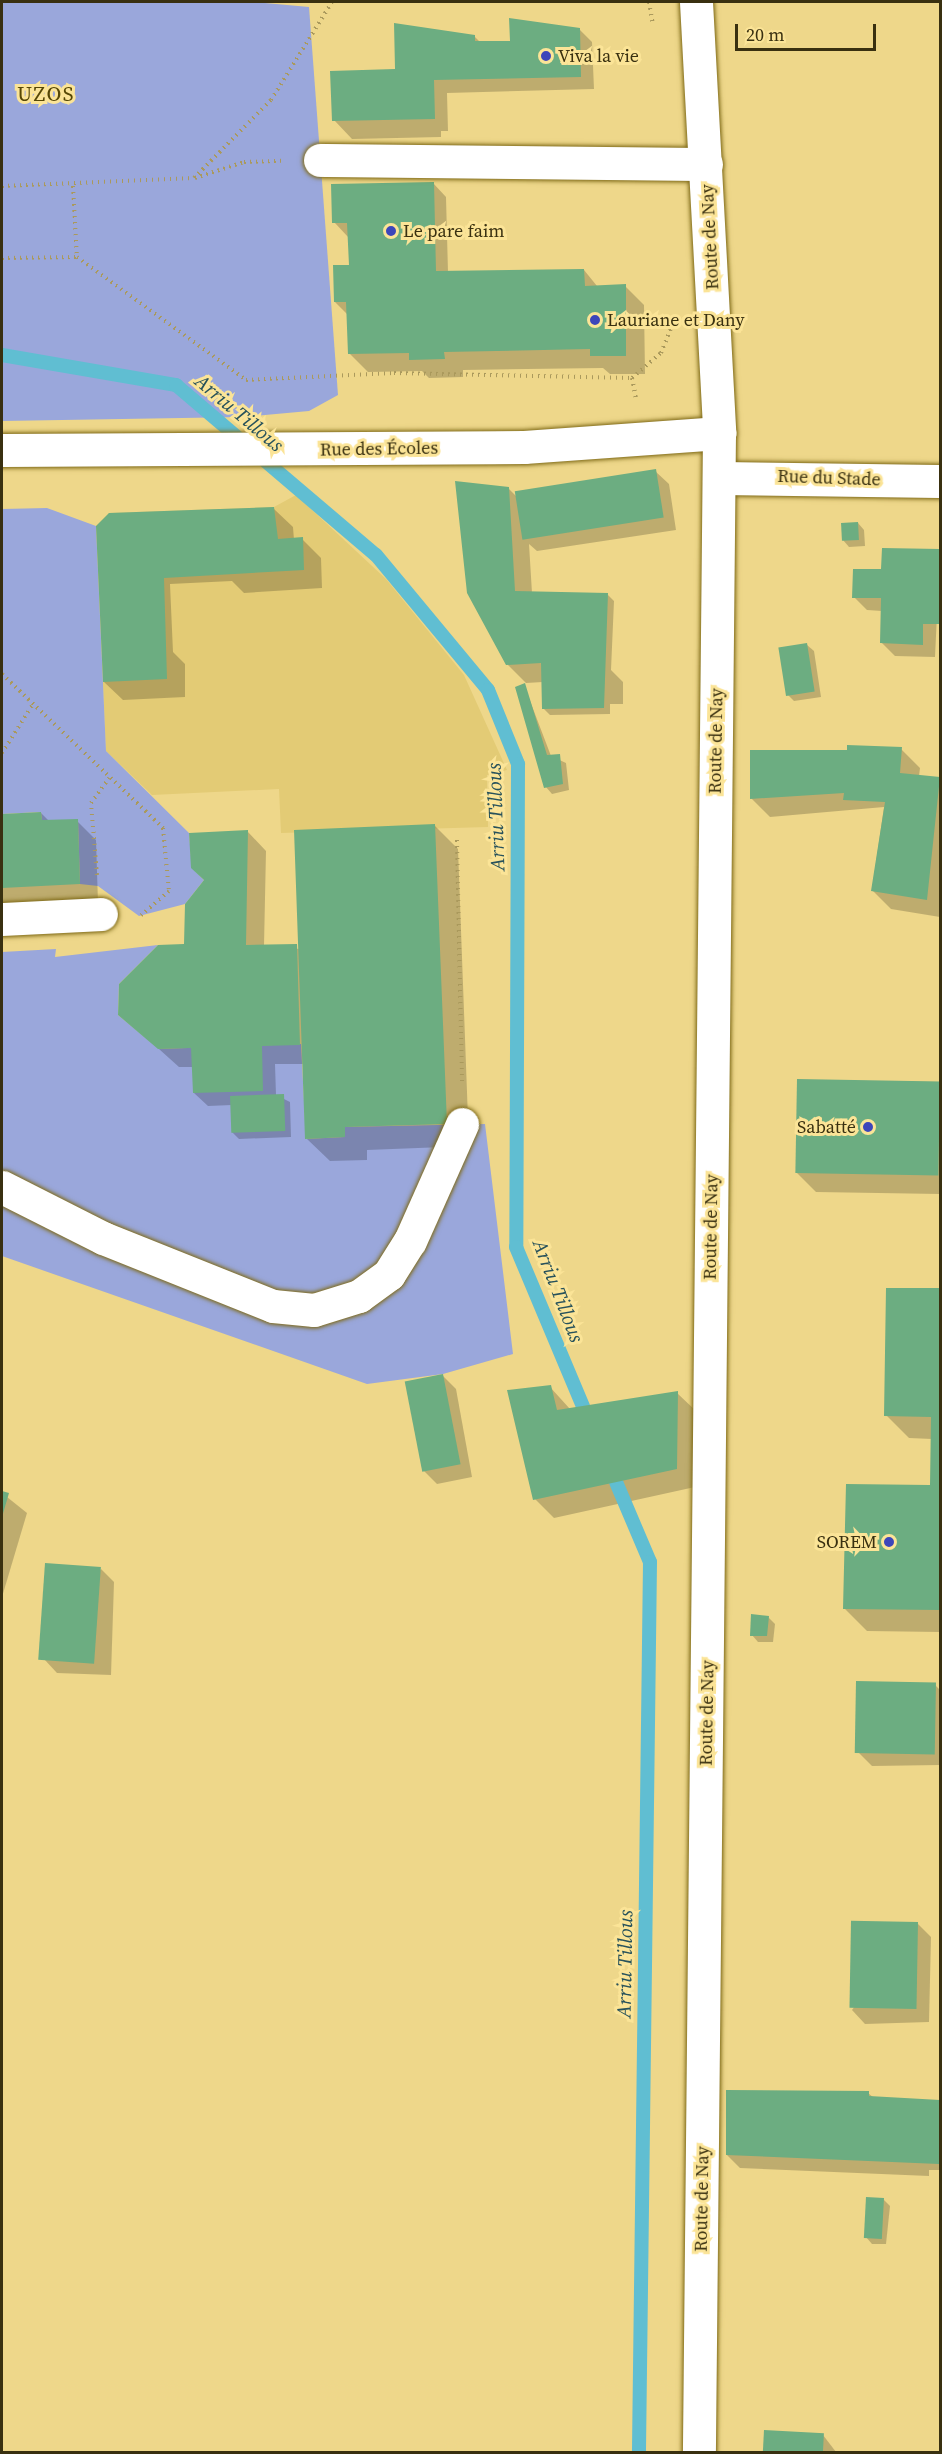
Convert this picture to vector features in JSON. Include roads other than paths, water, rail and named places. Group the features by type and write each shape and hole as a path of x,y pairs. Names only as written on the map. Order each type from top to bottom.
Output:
{"main road":[{"name":"Route de Nay","path":"696,2 719,433 699,2452"},
{"path":"320,160 706,164"},
{"name":"Rue des Écoles","path":"2,450 298,450 643,438 719,433"},
{"name":"Rue du Stade","path":"719,478 940,481"},
{"path":"2,919 101,914"},
{"path":"2,1188 103,1238 273,1306 314,1310 359,1296 389,1274 410,1240 462,1124"}],"waterway":[{"name":"Arriu Tillous","path":"2,355 176,385 376,555 488,690 518,764 516,1247 583,1406"},
{"name":"Arriu Tillous","path":"616,1482 650,1562 639,2452"}],"place":[{"name":"Viva la vie","path":"546,56"},
{"name":"Le pare faim","path":"391,231"},
{"name":"Lauriane et Dany","path":"595,320"},
{"name":"Sabatté","path":"868,1127"},
{"name":"SOREM","path":"889,1542"}],"district":[{"name":"UZOS","path":"46,94"}]}
